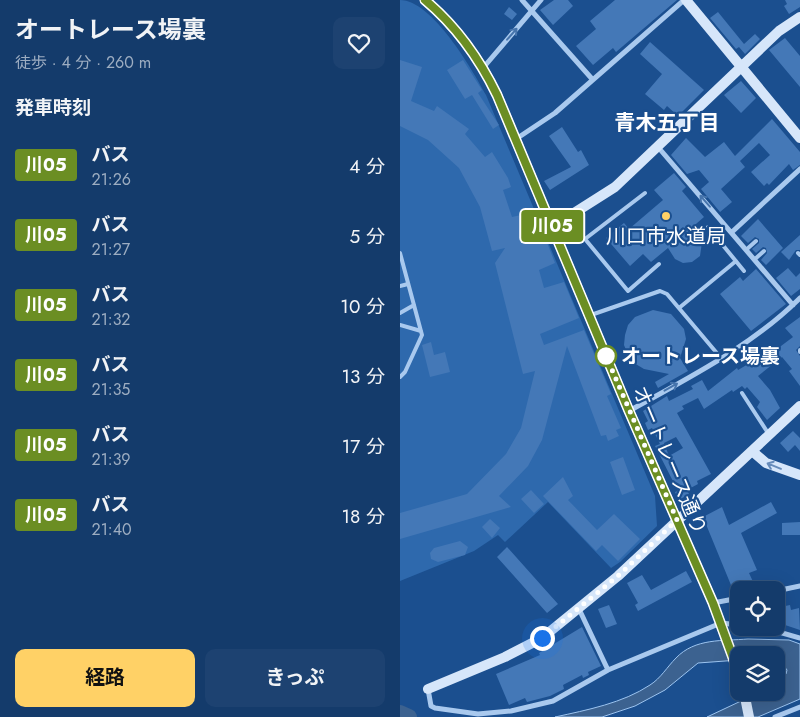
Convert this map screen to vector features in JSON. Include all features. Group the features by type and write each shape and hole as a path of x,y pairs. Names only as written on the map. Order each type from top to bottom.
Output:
{"street":[{"name":"オートレース通り","path":"425,0 452,27 482,68 497,95 629,411 713,603 730,649"},
{"path":"522,0 593,80"},
{"path":"482,68 541,0"},
{"path":"516,139 555,113 685,0 800,138"},
{"path":"552,227 606,194 779,31 800,17"},
{"path":"658,147 793,305"},
{"path":"732,232 800,170"},
{"path":"629,411 721,358 800,298"},
{"path":"730,624 721,624 608,670 553,701 511,711 478,714 431,706 428,689 505,657 542,638 579,609 800,406"},
{"path":"752,451 766,463 800,475"},
{"path":"785,588 800,586"},
{"path":"713,603 730,600"},
{"path":"579,609 608,670"},
{"path":"785,634 800,638"},
{"path":"746,701 749,717"},
{"path":"775,717 800,707"}],"lane":[{"path":"630,300 628,291 586,239 645,193"},
{"path":"708,227 744,271"},
{"path":"747,250 756,241"},
{"path":"755,260 764,251"},
{"path":"400,252 422,334 408,365 400,377"},
{"path":"679,308 736,261"},
{"path":"628,291 659,264"},
{"path":"400,286 408,284"},
{"path":"589,316 660,291 668,294 721,358"},
{"path":"400,313 414,305"},
{"path":"400,325 421,331"},
{"path":"742,393 769,434"}],"shaded area":[{"path":"400,0 412,3 425,11 438,23 471,69 486,95 655,496 657,526 620,562 611,568 548,502 505,542 498,535 474,551 400,581"},
{"path":"748,639 789,640 800,644 800,699 758,717 707,717 741,701 785,701 785,675 787,670 785,667 785,646 730,646 730,661 698,663 665,690 635,706 602,717 555,717 580,712 628,697 654,682 676,658 692,647 719,641"}],"building":[{"path":"554,0 568,0 573,6 553,25 540,10"},
{"path":"615,0 677,0 616,52 613,48 593,65 576,46 596,29 590,21"},
{"path":"785,0 800,0 800,7 789,14 784,6 787,4"},
{"path":"509,7 517,14 512,20 504,14"},
{"path":"718,12 744,44 755,34 760,39 745,54 739,47 736,49 710,18"},
{"path":"785,38 800,56 800,87 769,50"},
{"path":"650,42 704,90 678,116 667,106 664,110 645,94 662,74 640,54"},
{"path":"400,60 422,67 411,101 434,111 437,106 469,129 465,134 485,157 492,152 508,178 511,187 503,190 512,217 521,215 526,236 542,230 555,263 539,270 544,288 564,282 579,318 540,334 544,345 584,330 611,394 607,396 621,428 616,430 619,436 608,441 606,435 601,436 567,346 542,440 528,466 499,496 511,507 400,539 400,513 467,494 506,454 521,428 535,371 523,374 495,263 505,248 492,251 480,207 459,168 428,140 400,126"},
{"path":"463,60 482,90 478,93 499,125 493,129 472,95 465,99 447,70"},
{"path":"741,81 756,98 741,113 724,95"},
{"path":"772,119 800,152 800,165 793,170 789,164 769,185 767,183 764,186 751,172 770,155 759,143 740,161 745,167 721,189 732,202 720,212 701,189 709,182 699,170 687,174 671,155 686,138 705,157 724,142 735,156"},
{"path":"562,127 578,152 581,150 589,165 550,190 544,181 571,167 549,136"},
{"name":"川口市水道局","path":"674,173 686,187 682,191 704,217 689,230 696,234 702,242 700,256 692,262 683,263 675,259 668,248 651,262 643,254 630,266 606,238 624,223 629,229 663,200 654,190"},
{"path":"758,219 783,248 766,265 761,260 767,253 766,248 763,247 756,253 752,249 759,243 759,239 755,237 748,243 741,236"},
{"path":"800,235 800,250 796,250 789,260 781,252"},
{"path":"788,268 796,277 800,273 800,289 791,296 776,278"},
{"path":"756,269 786,304 751,331 720,294 740,277 743,281"},
{"path":"653,310 671,314 684,329 686,339 680,358 688,371 658,388 655,382 669,374 644,369 634,363 624,345 628,325 635,317"},
{"path":"800,317 800,346 796,350 800,356 800,386 789,371 792,369 782,357 758,376 770,390 780,408 767,420 757,407 760,402 747,387 745,389 742,386 733,392 732,390 704,409 698,398 682,406 684,409 677,413 711,474 697,481 698,484 687,490 689,494 679,500 675,492 678,491 655,446 660,444 652,428 648,430 645,423 648,421 643,411 667,396 669,401 693,389 691,386 702,380 708,391 737,368 738,370 750,363 753,367 793,337 785,328","holes":["676,437 683,448 669,456 664,443"]},
{"path":"431,342 434,355 445,352 450,372 430,377 422,345"},
{"path":"793,431 800,438 800,451 795,445 788,452 780,443"},
{"path":"623,457 635,490 622,495 610,462"},
{"path":"563,477 573,496 568,500 597,530 614,514 640,539 618,561 602,545 596,551 543,496"},
{"path":"531,490 544,504 534,513 521,499"},
{"path":"771,502 777,513 741,533 757,570 749,573 753,581 730,581 730,583 703,517 722,507 729,525"},
{"path":"490,519 500,528 492,538 482,527"},
{"path":"800,522 800,535 782,535 782,523"},
{"path":"460,541 468,547 465,555 438,562 431,559 430,553 434,548"},
{"path":"507,547 558,604 547,613 497,557"},
{"path":"686,571 692,582 638,611 635,605 638,603 627,583 642,575 651,590"},
{"path":"609,605 617,624 606,628 598,609"},
{"path":"790,605 791,610 799,608 800,630 785,625 785,606"},
{"path":"582,627 601,666 588,672 589,675 583,678 582,675 563,685 564,689 550,696 527,702 525,698 509,705 496,674 540,655 539,653"}],"waterway":[{"path":"400,713 409,717"}],"bus line":[{"name":"川05","path":"425,0 447,21 468,47 490,80 629,411 713,603 730,650"}],"place":[{"name":"川口市水道局","path":"666,216"},
{"name":"オートレース場裏","path":"606,356"}],"district":[{"name":"青木五丁目","path":"667,123"}],"route":[{"path":"542,638 618,576 677,520 606,356"}]}
